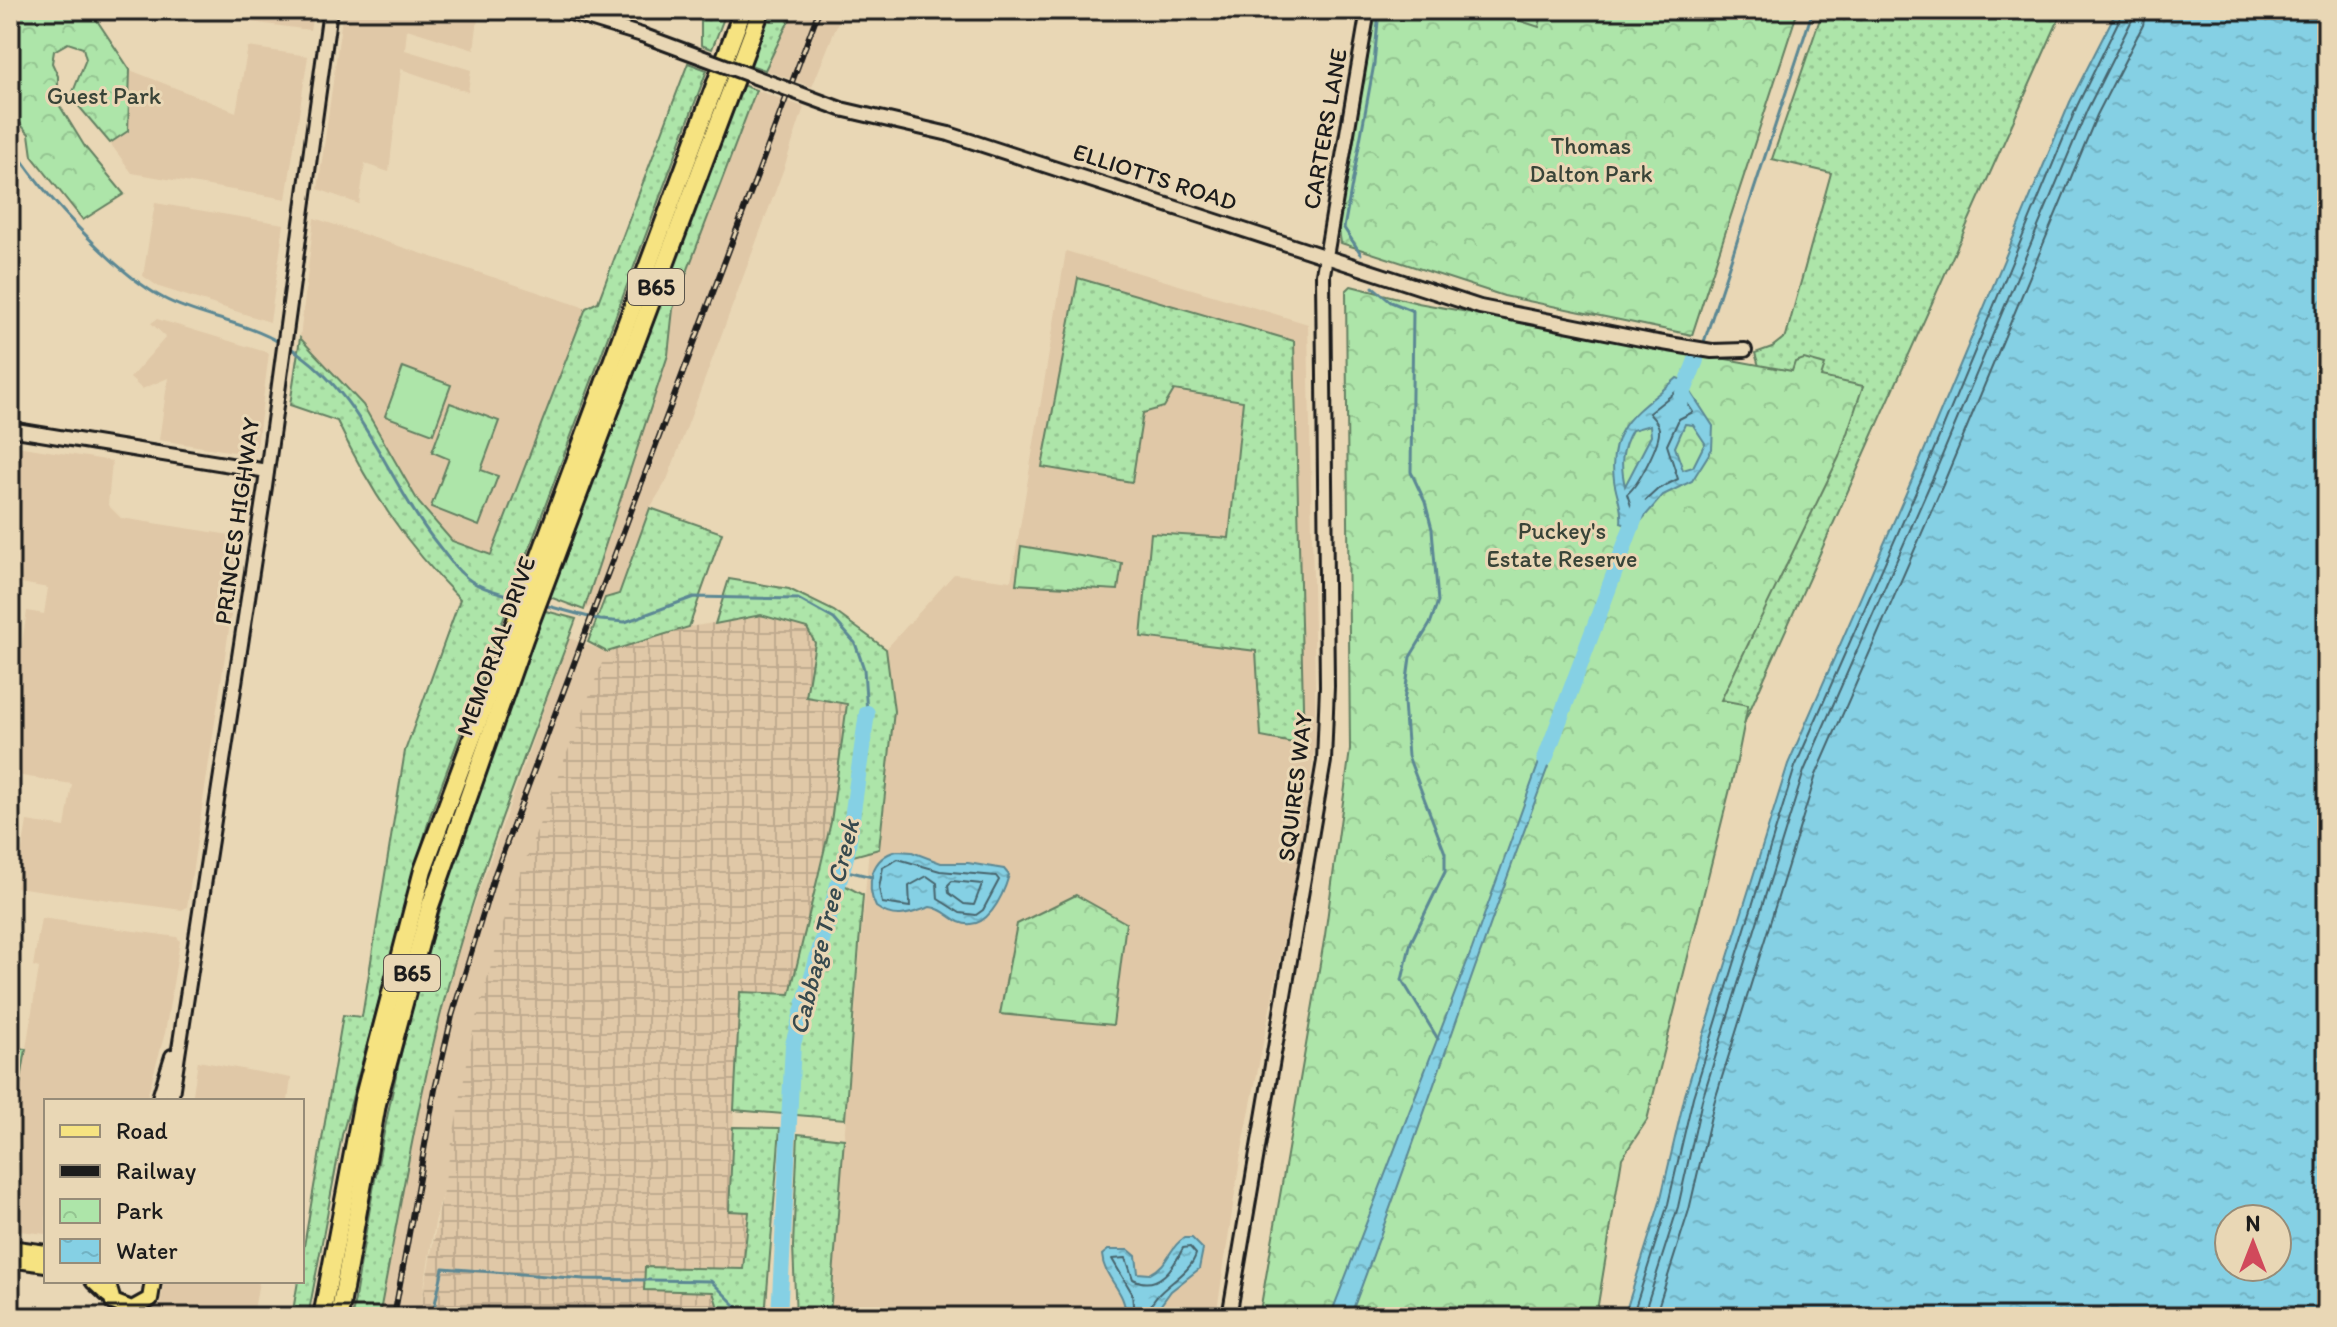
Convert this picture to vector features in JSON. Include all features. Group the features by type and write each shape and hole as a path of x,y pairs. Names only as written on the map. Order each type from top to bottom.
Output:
{"highway":[{"name":"MEMORIAL DRIVE","path":"322,1317 363,1100 415,898 544,562 743,10"},
{"name":"MEMORIAL DRIVE","path":"544,562 761,10"},
{"name":"MEMORIAL DRIVE","path":"339,1317 377,1104 430,906 516,637"}],"main road":[{"name":"PRINCES HIGHWAY","path":"171,1099 267,471 330,10"},
{"name":"ELLIOTTS ROAD","path":"560,10 642,35 841,109 949,134 1499,312 1705,350 1745,350"},
{"name":"CARTERS LANE","path":"1325,255 1368,10"},
{"name":"SQUIRES WAY","path":"1229,1317 1324,761 1327,686 1325,255"},
{"path":"10,429 267,471"},
{"name":"PRINCES HIGHWAY","path":"159,1099 179,1038"},
{"path":"10,1248 44,1253"},
{"path":"10,1259 44,1264"},
{"path":"95,1283 125,1309 138,1312 150,1299 153,1283"}],"shaded area":[{"path":"253,10 314,10 310,30 251,22"},
{"path":"343,10 479,10 474,50 407,29 405,50 471,70 468,92 401,69 389,172 365,164 359,204 318,189"},
{"path":"794,10 843,10 812,87 765,70"},
{"path":"248,47 308,56 286,199 132,173 110,143 128,131 130,70 236,112"},
{"path":"756,90 804,107 784,168 667,480 650,508 619,595 605,598 584,610 668,355 673,309"},
{"path":"155,203 284,224 270,322 159,287 143,276"},
{"path":"314,218 586,308 491,555 452,541 419,503 363,405 300,338"},
{"path":"1066,251 1308,324 1316,739 1299,862 1240,1160 1216,1317 829,1317 886,649 954,574 1011,581"},
{"path":"157,319 269,353 257,446 247,454 159,440 168,378 142,389 130,378 166,337 151,323"},
{"path":"10,445 112,461 108,505 121,518 243,537 187,907 182,910 16,887 27,821 65,827 72,784 10,774 10,716 27,611 44,614 48,588 10,581 13,535 10,534"},
{"path":"761,615 807,628 815,643 806,697 848,703 831,822 790,995 740,993 729,1210 749,1211 743,1269 646,1267 713,1292 721,1317 419,1317 475,1021 511,897 602,663 610,661 607,652 689,627"},
{"path":"569,638 607,652 610,661 437,1211 419,1317 379,1317 424,1081 460,945"},
{"path":"41,918 177,937 180,941 165,1033 147,1099 44,1099 44,1234 10,1230 10,1147 39,968 33,966"},
{"path":"198,1061 291,1078 288,1099 192,1099"},
{"path":"164,1283 259,1283 253,1317 158,1317"}],"green space":[{"name":"Guest Park","path":"21,10 90,10 130,70 128,131 110,143 71,97 86,59 83,48 68,43 54,51 52,63 58,76 58,103 85,147 124,194 83,220 32,156 29,134 15,113 11,100 8,73 10,46"},
{"path":"701,10 727,10 712,49 701,45"},
{"path":"768,10 794,10 765,70 750,65"},
{"name":"Thomas Dalton Park","path":"1376,10 1798,10 1692,335 1504,296 1341,243 1338,224"},
{"path":"1487,10 1543,10 1539,27"},
{"path":"1823,10 2063,10 1741,730 1385,1317 1763,379 1755,353 1772,347 1786,336 1831,173 1772,159"},
{"path":"688,63 707,70 430,816 342,1135 308,1317 292,1317 298,1283 304,1283 304,1246 343,1015 362,1017 405,751 460,599 422,558 391,516 337,421 290,405 300,338 363,405 419,503 452,541 491,555 586,308 598,302"},
{"path":"742,85 756,90 673,309 668,355 584,610 547,596"},
{"path":"1078,278 1294,341 1304,745 1261,737 1256,651 1141,637 1151,533 1229,538 1243,401 1174,390 1164,407 1143,413 1132,482 1042,467"},
{"name":"Puckey's Estate Reserve","path":"1351,286 1418,303 1792,371 1795,362 1804,359 1825,365 1821,377 1863,386 1839,457 1721,700 1748,705 1737,761 1647,1120 1622,1158 1596,1317 1259,1317 1325,935 1350,750 1346,291"},
{"path":"403,367 451,385 433,434 385,416"},
{"path":"450,403 499,421 481,470 498,476 479,526 431,507 449,459 432,452"},
{"path":"650,508 722,533 689,627 607,652 588,642 605,598 619,594"},
{"path":"1021,546 1122,563 1118,590 1016,584"},
{"path":"729,579 789,589 834,611 886,649 894,711 879,849 853,856 844,885 863,895 845,1119 734,1110 740,992 790,994 831,822 847,704 806,697 815,643 807,628 761,615 715,624"},
{"path":"542,610 576,619 486,862 447,990 415,1129 379,1317 352,1317 382,1144 411,1015 463,835"},
{"path":"1076,895 1126,923 1113,1025 1000,1014 1017,924"},
{"path":"10,1047 26,1049 10,1147"},
{"path":"733,1127 780,1128 765,1317 721,1317 713,1292 644,1290 645,1267 743,1269 749,1212 729,1211"},
{"path":"798,1134 844,1139 830,1314 833,1317 796,1317 793,1246"}],"water":[{"path":"2117,10 2327,10 2327,1317 1624,1317 1660,1202 1685,1095 1788,764 1914,475 2070,102"},
{"path":"1677,378 1683,380 1713,426 1712,449 1692,481 1663,495 1635,528 1621,523 1614,480 1616,445 1621,431 1639,409","holes":["1685,424 1693,425 1705,443 1693,467 1683,470 1675,447","1650,425 1651,436 1625,486 1622,457 1628,437 1632,430"]},
{"path":"1547,740 1557,743 1350,1317 1330,1317 1472,949"},
{"path":"897,851 912,852 941,863 968,863 1004,869 1009,875 992,911 977,923 959,922 930,907 909,914 890,914 876,907 871,881 881,859"},
{"path":"1184,1238 1192,1238 1203,1249 1199,1269 1171,1291 1152,1317 1126,1317 1123,1299 1102,1255 1108,1250 1129,1250 1136,1256 1138,1273 1150,1274 1162,1266"}],"waterway":[{"path":"1361,254 1344,228 1374,64 1379,10"},
{"path":"1703,345 1813,10"},
{"name":"Cabbage Tree Creek","path":"10,142 39,183 79,228 100,250 144,286 177,305 253,330 282,344"},
{"path":"10,157 20,162"},
{"path":"1373,287 1391,302 1413,311 1411,472 1425,502 1432,529 1438,602 1430,624 1410,657 1404,702 1408,756 1445,853 1445,872 1411,942 1402,980 1438,1039"},
{"name":"Cabbage Tree Creek","path":"289,347 315,366 355,413 420,520 457,569 476,584 517,598"},
{"path":"1696,360 1700,352"},
{"path":"1679,404 1696,360"},
{"path":"1545,759 1639,507"},
{"name":"Cabbage Tree Creek","path":"544,605 600,620 625,622 694,597 798,599 834,619 855,643 864,669 867,713"},
{"name":"Cabbage Tree Creek","path":"779,1317 793,1044 847,853 867,713"},
{"path":"843,870 872,877"},
{"path":"432,1317 443,1268 584,1279 711,1281 747,1317"}],"railway":[{"path":"394,1317 435,1089 452,1016 495,874 819,10"}]}
